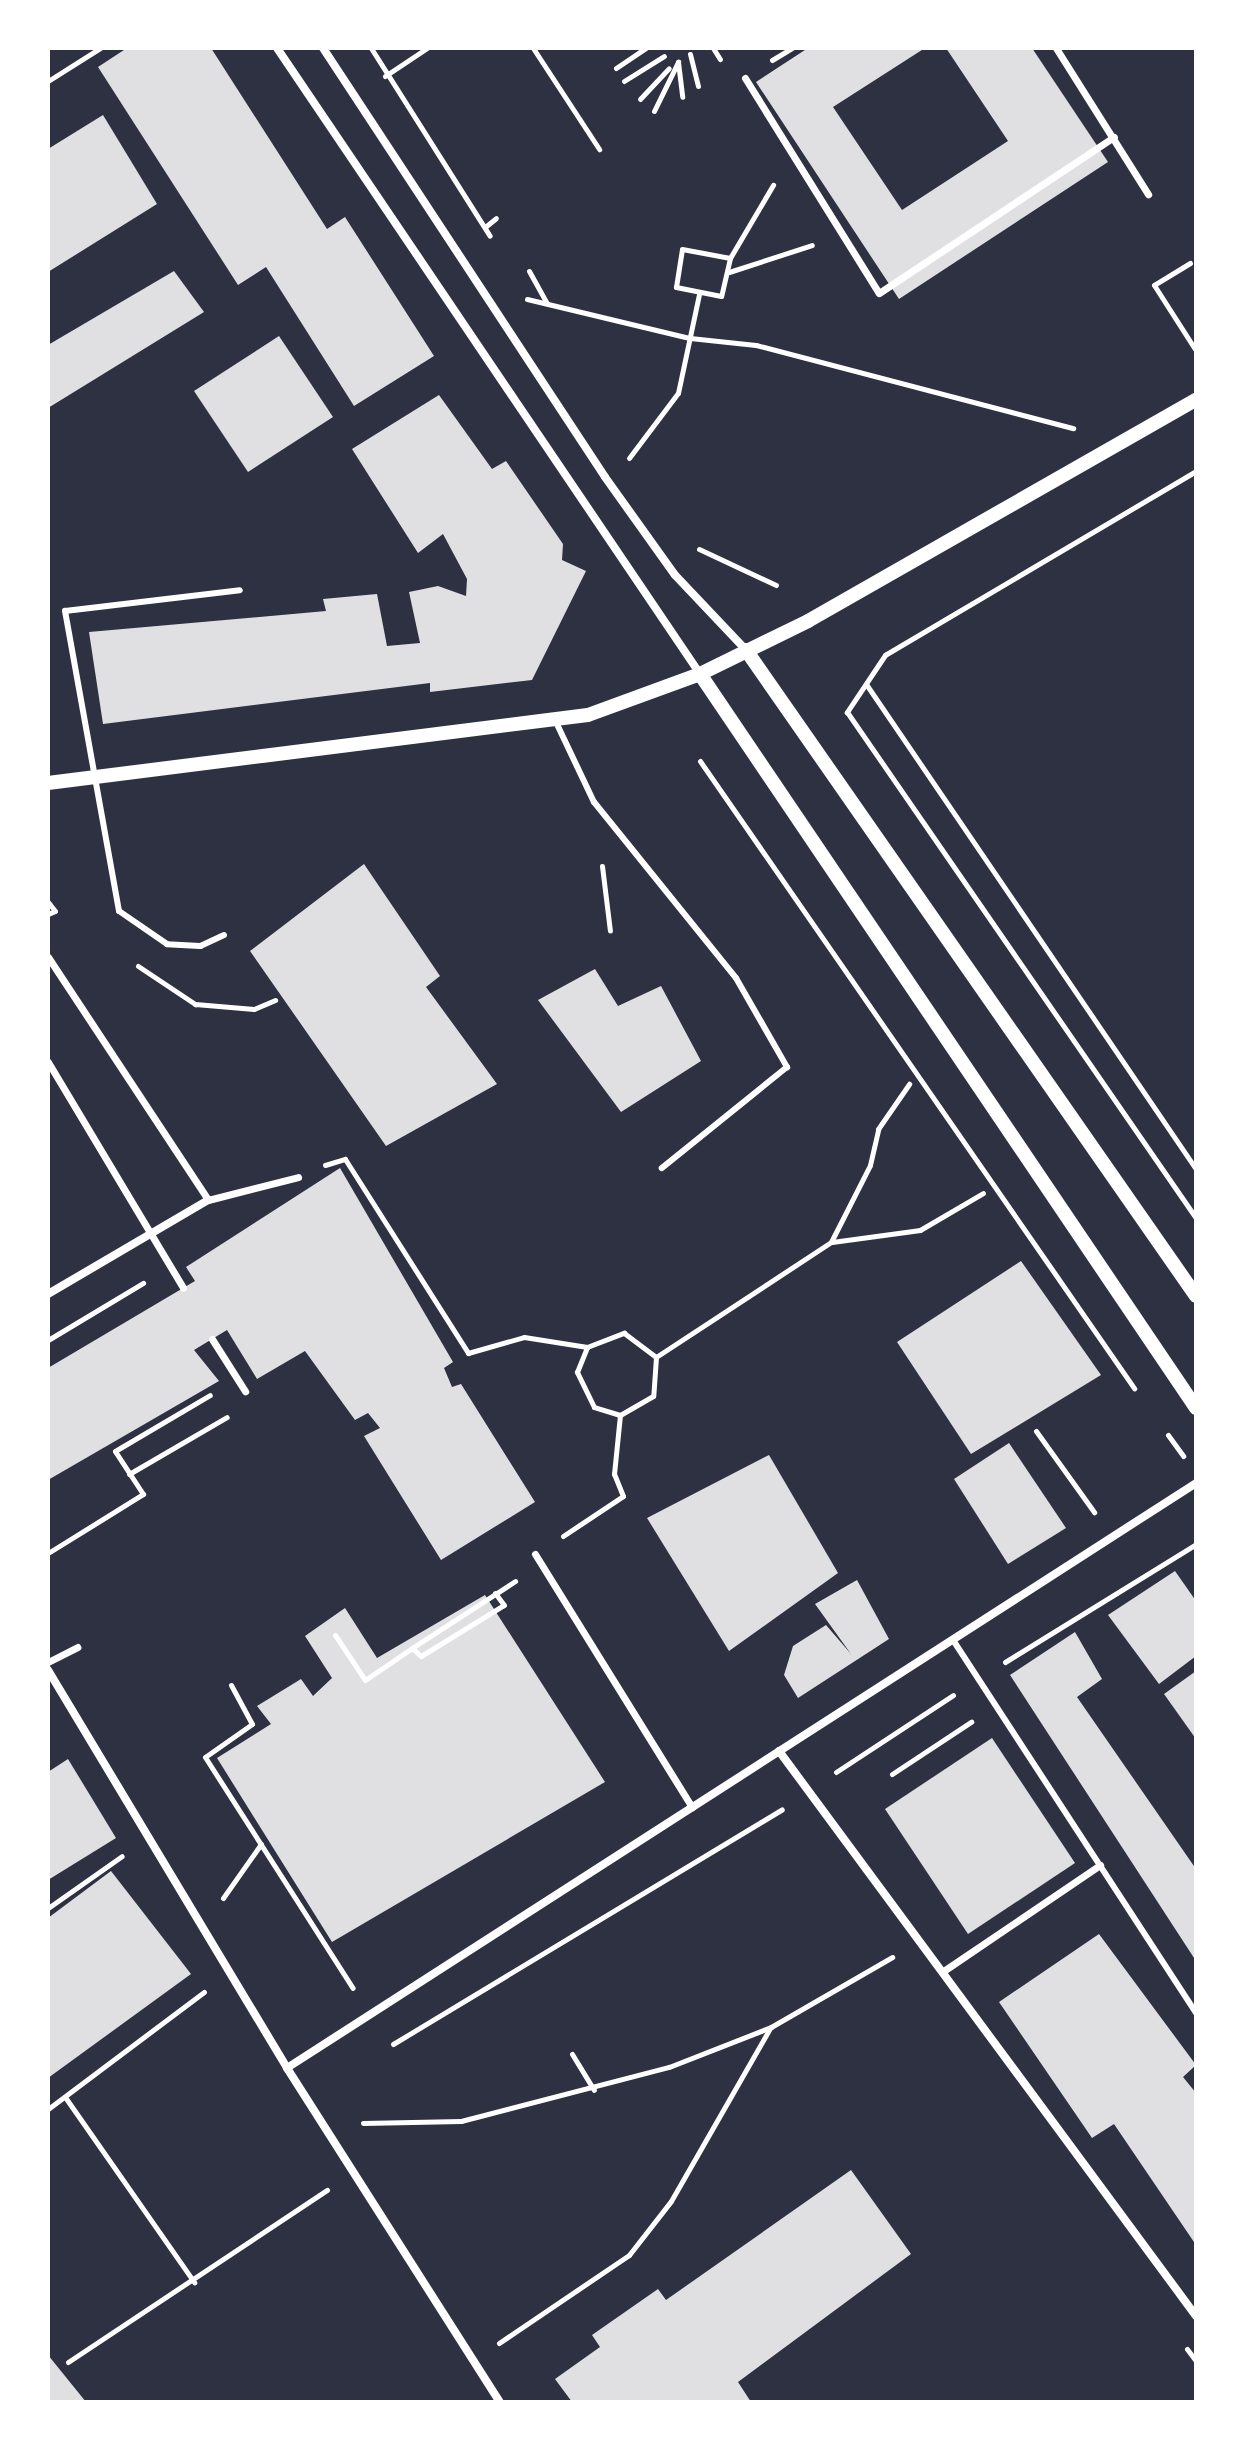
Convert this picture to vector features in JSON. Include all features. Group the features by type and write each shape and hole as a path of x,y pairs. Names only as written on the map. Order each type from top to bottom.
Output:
{"street":[{"path":"277,48 1196,1408"},
{"path":"323,48 605,477 675,575 746,650 1196,1296"},
{"path":"1056,48 1148,194"},
{"path":"745,78 879,293 1114,137"},
{"path":"48,783 588,715 700,674 1196,400"},
{"path":"48,957 208,1200"},
{"path":"48,1062 154,1231 183,1288"},
{"path":"48,1294 208,1200 298,1177"},
{"path":"212,1339 245,1391"},
{"path":"287,2068 1112,1540 1196,1483"},
{"path":"535,1554 692,1807"},
{"path":"48,1662 77,1647"},
{"path":"48,1670 287,2068 500,2402"},
{"path":"779,1751 1196,2316"},
{"path":"942,1972 1100,1865"}],"lane":[{"path":"224,935 200,946 167,944 119,911 65,611 240,590"},
{"path":"554,718 594,802 736,978 787,1067 662,1168"},
{"path":"953,1640 1196,2013"}],"path":[{"path":"48,81 100,48"},
{"path":"344,79 386,76 427,48"},
{"path":"533,48 599,149"},
{"path":"616,68 646,48"},
{"path":"690,54 698,86"},
{"path":"624,81 664,56"},
{"path":"654,111 678,62 682,97"},
{"path":"640,99 669,68"},
{"path":"730,258 682,249 676,287 721,296 730,258 792,153"},
{"path":"729,272 842,233"},
{"path":"1190,263 1154,285 1195,349"},
{"path":"529,271 548,304"},
{"path":"605,477 644,445 678,393 699,294"},
{"path":"487,297 548,304 690,338 756,345 1125,441"},
{"path":"1196,471 885,655 847,712 1196,1218"},
{"path":"692,546 776,585"},
{"path":"866,684 1196,1169"},
{"path":"700,761 1138,1394"},
{"path":"48,902 55,911 48,914"},
{"path":"831,1242 870,1165 878,1129 909,1084"},
{"path":"298,1177 345,1159 468,1353 524,1337 587,1347 624,1333 656,1357"},
{"path":"656,1357 831,1242 920,1230 983,1193"},
{"path":"48,1340 170,1267"},
{"path":"587,1347 577,1372 585,1397 620,1415"},
{"path":"620,1415 653,1396 656,1357"},
{"path":"48,1553 143,1494 115,1451 214,1393"},
{"path":"572,1529 623,1496 614,1474 620,1415"},
{"path":"129,1474 227,1417"},
{"path":"1157,1420 1193,1471"},
{"path":"1036,1431 1112,1540"},
{"path":"1191,1547 1196,1554"},
{"path":"335,1635 365,1680 541,1564"},
{"path":"412,1648 421,1656 504,1605 495,1593"},
{"path":"231,1685 252,1724 205,1757 353,1989"},
{"path":"892,1774 957,1732"},
{"path":"383,2050 788,1805 798,1817"},
{"path":"222,1899 261,1844"},
{"path":"48,1908 126,1853"},
{"path":"214,1886 230,1911"},
{"path":"322,2124 461,2121 594,2090 771,2027 902,1952"},
{"path":"340,1997 366,1981"},
{"path":"48,2109 213,1985"},
{"path":"472,2358 539,2321 629,2255 671,2201 771,2027"},
{"path":"572,2054 594,2090"},
{"path":"65,2097 194,2282"},
{"path":"68,2362 194,2282 353,2172"}],"building":[{"path":"127,48 211,48 327,229 345,217 434,356 354,406 266,267 238,285 98,67"},
{"path":"808,48 925,48 833,107 902,210 1008,141 946,48 1032,48 1108,162 899,299 756,82"},
{"path":"103,115 157,204 48,272 48,149"},
{"path":"174,271 204,312 48,408 48,345"},
{"path":"279,336 333,417 248,472 194,391"},
{"path":"439,395 492,469 506,461 563,544 562,560 586,571 532,680 430,692 430,683 103,724 89,632 326,611 323,599 377,594 387,646 420,643 409,592 438,586 466,596 467,579 443,534 418,553 352,449"},
{"path":"364,864 440,976 426,987 497,1084 386,1146 250,951"},
{"path":"595,969 618,1006 661,986 701,1061 621,1112 538,1000"},
{"path":"340,1168 453,1362 444,1368 452,1387 461,1384 535,1502 441,1560 364,1436 380,1428 368,1413 355,1420 305,1351 257,1379 227,1330 194,1350 219,1381 48,1480 48,1368 195,1281 186,1267"},
{"path":"1021,1261 1101,1375 971,1454 897,1342"},
{"path":"1009,1443 1066,1528 1008,1564 954,1479"},
{"path":"769,1455 838,1573 729,1651 647,1518"},
{"path":"1175,1571 1196,1601 1196,1656 1159,1684 1108,1615"},
{"path":"857,1580 889,1639 798,1698 784,1675 793,1646 826,1625 851,1654 815,1604"},
{"path":"485,1595 605,1782 332,1942 217,1758 271,1724 257,1706 301,1679 313,1696 332,1678 305,1636 345,1608 377,1658"},
{"path":"1075,1632 1102,1679 1077,1697 1196,1869 1196,1961 1010,1675"},
{"path":"1196,1671 1196,1739 1164,1694"},
{"path":"992,1738 1075,1863 968,1934 885,1809"},
{"path":"68,1759 116,1838 48,1880 48,1772"},
{"path":"111,1871 191,1974 48,2078 48,1918"},
{"path":"1099,1934 1196,2065 1183,2077 1196,2093 1196,2245 1114,2124 1092,2138 999,2002"},
{"path":"851,2170 911,2254 738,2382 751,2402 572,2402 555,2379 600,2347 592,2335 658,2289 666,2300"},
{"path":"48,2355 86,2402 48,2402"}]}
